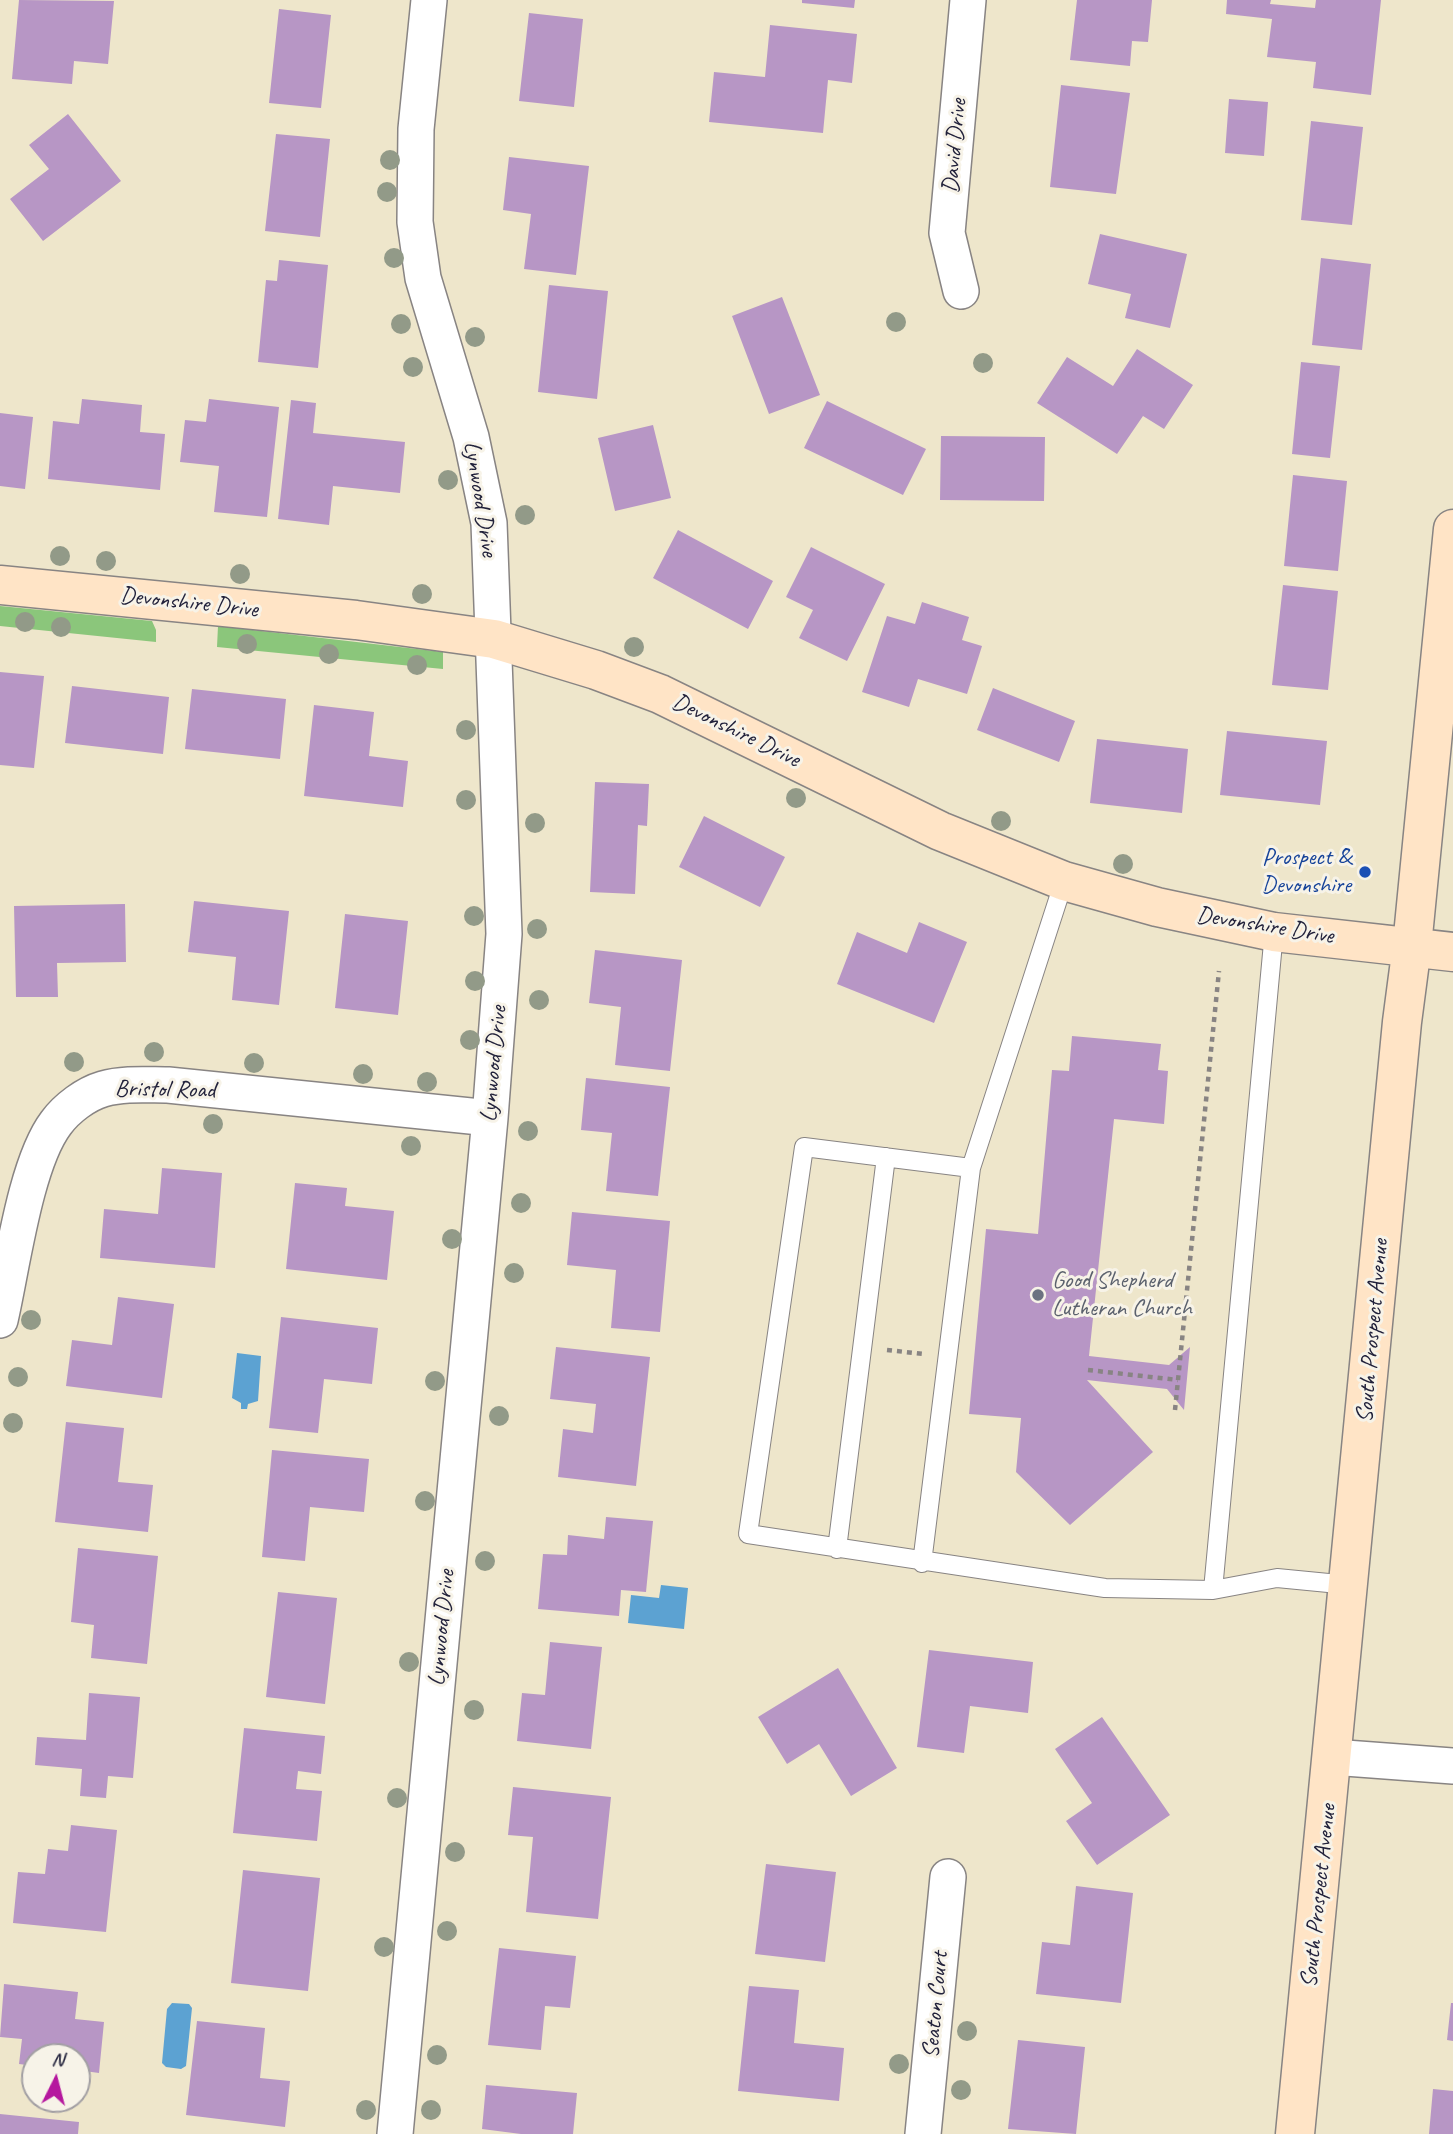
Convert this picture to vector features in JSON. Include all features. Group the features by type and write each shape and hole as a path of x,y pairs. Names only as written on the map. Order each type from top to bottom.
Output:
{"main road":[{"name":"South Prospect Avenue","path":"1295,2134 1402,1022 1412,946 1453,529"},
{"name":"Devonshire Drive","path":"0,585 356,620 494,639 596,670 660,694 940,831 1065,881 1157,907 1274,932 1453,952"}],"street":[{"name":"Lynwood Drive","path":"395,2134 490,1118 504,934 489,523 471,438 423,278 415,222 416,130 429,0"},
{"name":"David Drive","path":"961,291 947,233 968,0"},
{"name":"Bristol Road","path":"0,1320 34,1167 46,1139 56,1122 78,1101 102,1089 125,1085 168,1085 490,1118"},
{"path":"1332,1757 1453,1766"},
{"name":"Seaton Court","path":"923,2134 948,1877"}],"lane":[{"path":"922,1563 971,1168 1065,881"},
{"path":"1213,1590 1274,932"},
{"path":"971,1168 804,1147 748,1534 922,1563 1105,1588 1213,1590 1277,1578 1349,1586"},
{"path":"837,1549 886,1157"}],"path":[{"path":"1175,1410 1219,971"},
{"path":"1088,1370 1178,1380"}],"green space":[{"path":"0,606 152,621 156,630 156,642 0,626"},
{"path":"218,626 443,652 443,669 217,647"}],"water":[{"path":"237,1353 261,1356 258,1401 248,1404 247,1409 241,1409 241,1403 232,1398"},
{"path":"661,1585 688,1588 684,1629 628,1623 631,1595 659,1598"},
{"path":"172,2003 189,2004 192,2008 186,2066 181,2069 166,2067 162,2063 167,2009"}],"building":[{"path":"19,0 114,1 108,64 74,61 72,84 12,79"},
{"path":"802,0 855,0 854,8 802,3"},
{"path":"1077,0 1152,0 1148,42 1132,41 1130,66 1070,60"},
{"path":"1227,0 1271,0 1270,4 1315,8 1316,0 1381,0 1371,95 1313,88 1316,62 1267,57 1272,19 1226,14"},
{"path":"279,9 331,15 321,108 269,103"},
{"path":"529,13 583,19 574,107 519,101"},
{"path":"770,25 857,34 852,83 828,80 823,133 709,122 714,72 765,77"},
{"path":"1061,85 1130,93 1116,194 1050,187"},
{"path":"1229,99 1268,102 1264,156 1225,153"},
{"path":"68,114 121,181 43,241 10,199 49,169 29,145"},
{"path":"1311,121 1363,127 1352,225 1301,220"},
{"path":"276,134 330,139 320,237 265,231"},
{"path":"509,157 589,166 576,275 524,269 531,214 503,210"},
{"path":"1100,234 1187,254 1170,328 1125,318 1131,294 1088,284"},
{"path":"1321,258 1371,264 1362,350 1312,345"},
{"path":"279,260 328,265 318,368 258,362 266,280 277,281"},
{"path":"549,285 608,291 597,399 538,392"},
{"path":"782,297 820,395 769,414 732,316"},
{"path":"1137,349 1193,385 1164,429 1143,416 1117,454 1037,403 1067,357 1113,386"},
{"path":"1301,362 1340,366 1330,458 1292,454"},
{"path":"82,399 142,405 140,432 165,434 160,490 48,479 53,421 79,424"},
{"path":"209,399 279,407 267,517 214,512 219,466 180,462 185,420 206,422"},
{"path":"291,400 316,403 313,433 405,442 400,493 333,486 329,525 278,519"},
{"path":"827,401 926,449 903,495 804,448"},
{"path":"0,413 33,417 25,489 0,486"},
{"path":"653,425 671,498 615,511 598,438"},
{"path":"941,436 1045,437 1044,501 940,500"},
{"path":"1293,475 1347,481 1338,571 1284,566"},
{"path":"678,530 773,581 748,629 653,578"},
{"path":"811,547 885,584 847,661 799,638 813,610 786,597"},
{"path":"1283,585 1338,591 1328,690 1272,685"},
{"path":"922,602 969,617 962,640 982,646 967,694 918,679 909,707 862,692 887,616 915,624"},
{"path":"0,672 44,676 34,768 0,765"},
{"path":"72,686 169,697 163,754 65,743"},
{"path":"993,688 1075,721 1059,762 977,730"},
{"path":"192,689 286,699 280,759 185,749"},
{"path":"314,705 374,712 369,756 408,761 403,807 304,796"},
{"path":"1227,731 1327,741 1320,805 1220,795"},
{"path":"1097,739 1188,749 1182,813 1090,803"},
{"path":"595,782 649,784 647,826 638,825 635,894 590,892"},
{"path":"704,816 785,857 760,907 679,867"},
{"path":"194,901 289,911 279,1005 232,1000 236,957 188,952"},
{"path":"125,904 126,962 57,963 58,997 16,997 14,906"},
{"path":"345,914 408,921 398,1015 335,1008"},
{"path":"919,922 967,942 934,1023 837,984 857,932 907,953"},
{"path":"595,950 682,960 670,1071 615,1065 621,1007 589,1003"},
{"name":"Good Shepherd Lutheran Church","path":"1072,1036 1161,1044 1158,1070 1168,1071 1164,1124 1114,1119 1089,1356 1169,1365 1190,1347 1184,1410 1167,1389 1087,1380 1153,1452 1070,1525 1016,1472 1021,1418 969,1414 986,1229 1038,1234 1052,1070 1069,1071"},
{"path":"586,1078 670,1087 658,1196 606,1191 612,1133 581,1130"},
{"path":"162,1168 222,1173 215,1268 100,1258 104,1209 158,1214"},
{"path":"295,1183 347,1188 345,1206 394,1211 387,1280 286,1269"},
{"path":"572,1212 670,1221 660,1332 611,1328 616,1270 567,1265"},
{"path":"118,1297 174,1304 162,1398 66,1386 72,1340 112,1345"},
{"path":"281,1317 378,1328 372,1384 324,1379 318,1433 269,1428"},
{"path":"556,1347 650,1357 636,1486 558,1477 563,1429 593,1433 596,1404 550,1399"},
{"path":"66,1422 124,1428 118,1482 153,1485 148,1532 55,1522"},
{"path":"272,1450 369,1459 364,1512 310,1507 305,1561 262,1557"},
{"path":"606,1517 653,1521 646,1592 621,1590 619,1616 538,1609 543,1554 567,1555 568,1535 604,1539"},
{"path":"78,1548 158,1556 147,1664 91,1658 94,1625 71,1622"},
{"path":"278,1592 337,1598 325,1704 266,1697"},
{"path":"550,1642 602,1647 591,1749 517,1741 522,1693 545,1695"},
{"path":"929,1650 1033,1662 1028,1713 970,1706 964,1753 917,1747"},
{"path":"838,1668 897,1768 851,1796 819,1744 787,1764 758,1717"},
{"path":"89,1693 140,1697 133,1778 108,1776 106,1798 80,1796 82,1769 35,1765 37,1737 86,1740"},
{"path":"1102,1717 1170,1815 1097,1865 1066,1821 1092,1803 1055,1749"},
{"path":"244,1728 325,1736 321,1774 298,1771 296,1789 322,1791 317,1841 233,1833"},
{"path":"513,1787 611,1797 598,1919 526,1912 533,1837 508,1835"},
{"path":"71,1825 117,1830 106,1932 13,1923 18,1872 45,1874 48,1849 68,1851"},
{"path":"766,1864 836,1872 825,1962 755,1954"},
{"path":"243,1870 320,1878 308,1991 231,1983"},
{"path":"1076,1886 1133,1893 1121,2003 1036,1994 1042,1942 1070,1945"},
{"path":"499,1948 576,1956 570,2008 545,2006 541,2050 488,2045"},
{"path":"4,1984 78,1992 75,2019 104,2022 99,2073 91,2072 91,2043 22,2043 22,2039 0,2037"},
{"path":"749,1986 799,1990 794,2043 844,2048 839,2101 738,2091"},
{"path":"1453,2003 1453,2041 1447,2040"},
{"path":"197,2021 265,2028 260,2078 290,2081 285,2127 186,2115"},
{"path":"1018,2040 1085,2047 1076,2134 1008,2129"},
{"path":"486,2085 577,2093 573,2134 521,2134 482,2129"},
{"path":"1433,2089 1453,2091 1453,2134 1429,2134"},
{"path":"0,2114 79,2122 78,2134 0,2134"}],"place":[{"name":"Prospect & Devonshire","path":"1365,872"},
{"name":"Good Shepherd Lutheran Church","path":"1038,1295"}]}
